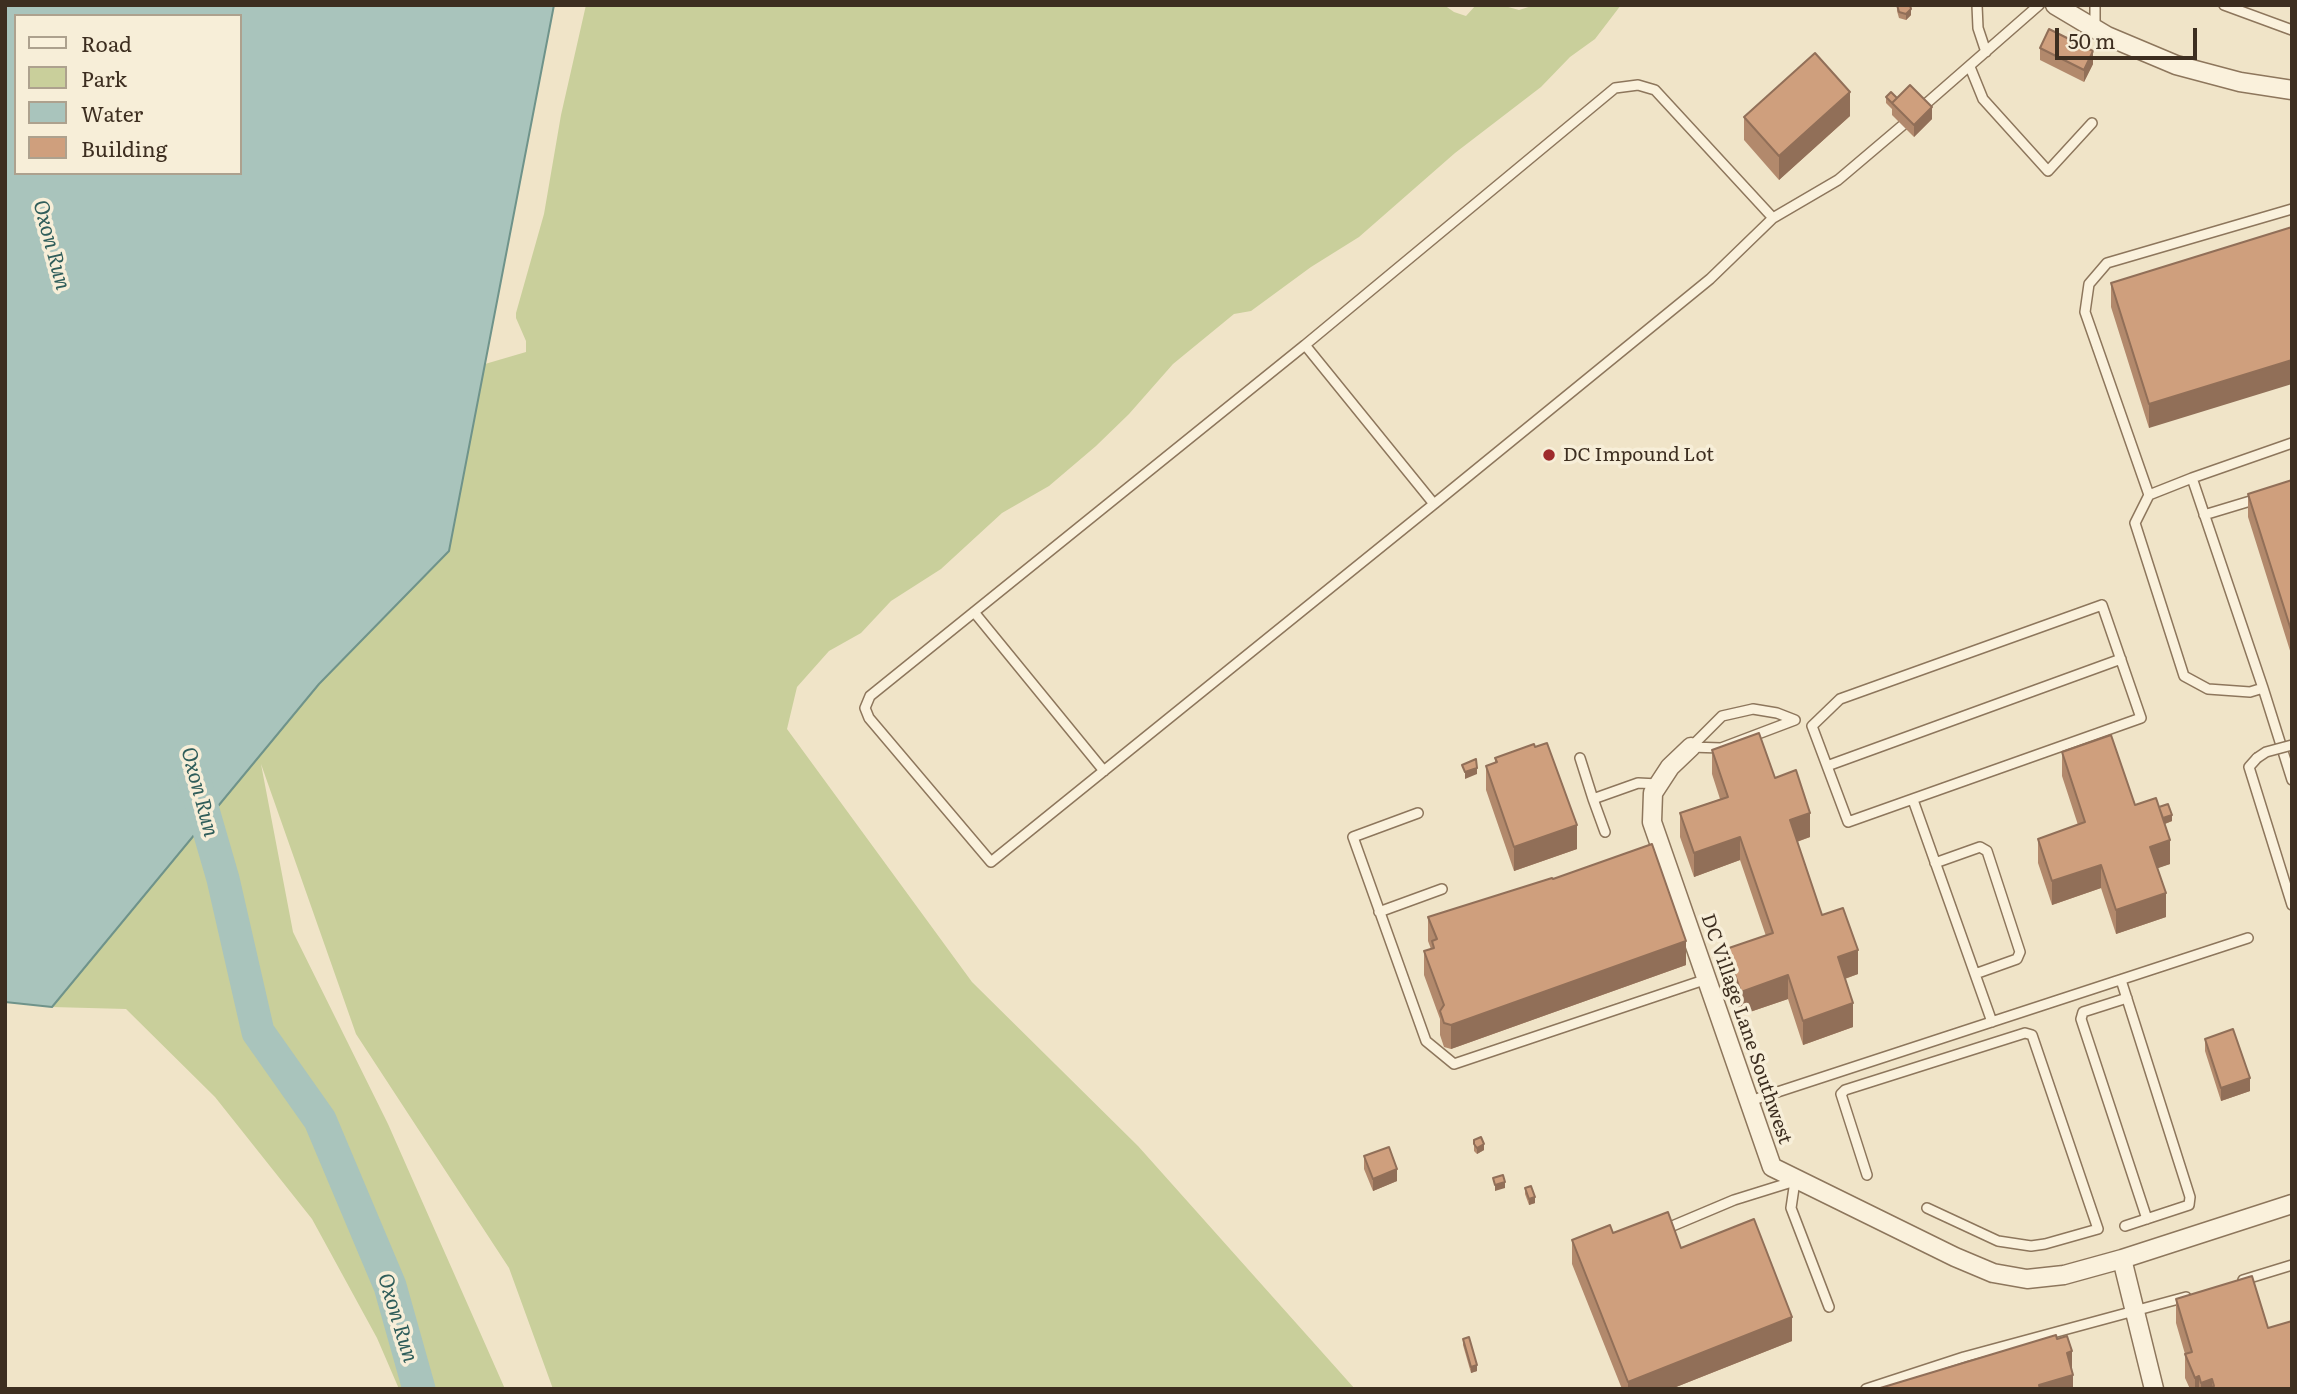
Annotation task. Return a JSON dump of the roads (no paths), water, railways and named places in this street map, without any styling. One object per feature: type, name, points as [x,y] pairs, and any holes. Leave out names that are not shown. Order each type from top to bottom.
[{"type":"street","points":[[2055,5],[2095,30],[2140,51],[2189,69],[2240,82],[2292,90]]},
{"type":"street","name":"DC Village Lane Southwest","points":[[1691,747],[1670,767],[1653,793],[1651,822],[1772,1167],[1795,1181],[1993,1273],[2027,1279],[2064,1275],[2122,1259],[2292,1204]]},
{"type":"street","points":[[2122,1259],[2154,1389]]},
{"type":"lane","points":[[1977,5],[1978,28],[1986,52]]},
{"type":"lane","points":[[1773,218],[1655,90],[1638,85],[1615,88],[1305,345],[870,696],[865,708],[869,718],[991,862],[1710,279],[1773,218],[1838,180],[2039,5]]},
{"type":"lane","points":[[2095,5],[2095,30]]},
{"type":"lane","points":[[2224,5],[2292,30]]},
{"type":"lane","points":[[1970,67],[1983,99],[2009,131],[2048,171],[2092,123]]},
{"type":"lane","points":[[2150,495],[2085,312],[2089,284],[2107,263],[2292,209]]},
{"type":"lane","points":[[1305,345],[1434,505]]},
{"type":"lane","points":[[2263,688],[2250,692],[2207,689],[2184,676],[2135,523],[2150,495],[2292,443]]},
{"type":"lane","points":[[2192,478],[2292,780]]},
{"type":"lane","points":[[2204,515],[2267,496]]},
{"type":"lane","points":[[2102,605],[2141,718],[1848,822],[1812,726],[1840,699],[2102,605]]},
{"type":"lane","points":[[974,612],[1104,771]]},
{"type":"lane","points":[[1827,766],[2121,659]]},
{"type":"lane","points":[[1691,747],[1722,716],[1753,709],[1777,713],[1812,726]]},
{"type":"lane","points":[[1691,747],[1721,748],[1795,720]]},
{"type":"lane","points":[[2292,745],[2266,752],[2249,767],[2292,905]]},
{"type":"lane","points":[[1580,758],[1605,832]]},
{"type":"lane","points":[[1593,799],[1637,783],[1658,784]]},
{"type":"lane","points":[[1913,800],[1992,1022]]},
{"type":"lane","points":[[1418,813],[1353,837],[1426,1041],[1454,1064],[1707,979]]},
{"type":"lane","points":[[1935,863],[1980,847],[1987,851],[2020,952],[2017,959],[1975,974]]},
{"type":"lane","points":[[1379,912],[1442,888]]},
{"type":"lane","points":[[1750,1101],[2248,938]]},
{"type":"lane","points":[[2121,980],[2190,1197],[2189,1205],[2125,1226]]},
{"type":"lane","points":[[2127,998],[2083,1012],[2081,1019],[2147,1219]]},
{"type":"lane","points":[[1976,1027],[1981,1046]]},
{"type":"lane","points":[[1867,1175],[1841,1094],[1875,1079],[1981,1046],[2025,1033],[2032,1035],[2098,1229],[2045,1244],[1998,1241],[1927,1208]]},
{"type":"lane","points":[[1670,1227],[1734,1200],[1795,1181],[1791,1208],[1829,1307]]},
{"type":"lane","points":[[2227,1285],[2292,1265]]},
{"type":"lane","points":[[1866,1389],[1964,1357],[2200,1292]]},
{"type":"water","points":[[5,5],[554,5],[449,551],[319,684],[52,1007],[5,1002]]},
{"type":"waterway","name":"Oxon Run","points":[[194,779],[223,879],[258,1032],[320,1120],[390,1286],[419,1389]]},
{"type":"place","name":"DC Impound Lot","points":[[1549,455]]}]
